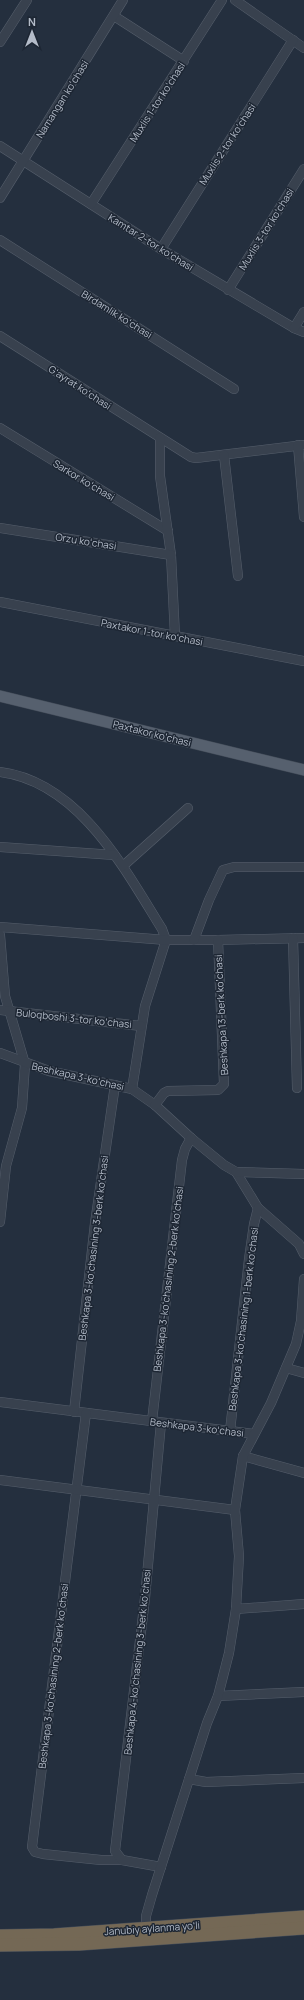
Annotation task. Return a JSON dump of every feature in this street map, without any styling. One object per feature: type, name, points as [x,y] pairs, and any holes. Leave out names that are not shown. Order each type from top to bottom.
[{"type":"highway","name":"Janubiy aylanma yoʻli","points":[[0,1936],[54,1935],[304,1917]]},
{"type":"highway","name":"Janubiy aylanma yoʻli","points":[[0,1945],[79,1944],[304,1928]]},
{"type":"main road","name":"Paxtakor koʻchasi","points":[[0,696],[304,770]]},
{"type":"street","points":[[0,42],[27,0]]},
{"type":"street","name":"Namangan koʻchasi","points":[[0,198],[123,0]]},
{"type":"street","name":"Muxlis 1-tor koʻchasi","points":[[91,204],[222,0]]},
{"type":"street","points":[[235,0],[304,48]]},
{"type":"street","points":[[114,16],[184,60]]},
{"type":"street","name":"Muxlis 2-tor koʻchasi","points":[[160,248],[294,40]]},
{"type":"street","name":"Kamtar 2-tor koʻchasi","points":[[0,146],[23,162],[228,290],[294,328],[304,332]]},
{"type":"street","name":"Muxlis 3-tor koʻchasi","points":[[228,290],[304,169]]},
{"type":"street","name":"Birdamlik koʻchasi","points":[[0,240],[234,389]]},
{"type":"street","points":[[294,328],[304,312]]},
{"type":"street","name":"Gʻayrat koʻchasi","points":[[0,336],[160,438],[196,458],[301,445]]},
{"type":"street","name":"Sarkor koʻchasi","points":[[0,428],[168,531]]},
{"type":"street","points":[[160,438],[160,476],[171,555],[175,636]]},
{"type":"street","points":[[301,445],[304,517]]},
{"type":"street","points":[[224,455],[238,576]]},
{"type":"street","name":"Orzu koʻchasi","points":[[0,528],[171,555]]},
{"type":"street","name":"Paxtakor 1-tor koʻchasi","points":[[0,602],[304,661]]},
{"type":"street","points":[[0,772],[22,777],[45,788],[74,807],[91,824],[123,866],[162,929],[166,940],[145,1006],[132,1088]]},
{"type":"street","points":[[123,866],[188,808]]},
{"type":"street","points":[[0,847],[114,855]]},
{"type":"street","points":[[194,940],[209,900],[223,870],[234,867],[304,867]]},
{"type":"street","name":"Beshkapa 13-berk koʼchasi","points":[[0,927],[166,940],[304,938]]},
{"type":"street","points":[[0,935],[5,996],[4,1011],[25,1064],[22,1108],[6,1166],[0,1222]]},
{"type":"street","points":[[293,938],[297,1088]]},
{"type":"street","name":"Beshkapa 13-berk koʼchasi","points":[[155,1105],[164,1093],[168,1091],[218,1090],[224,1084],[218,940]]},
{"type":"street","name":"Buloqboshi 3-tor koʻchasi","points":[[4,1011],[141,1026]]},
{"type":"street","name":"Beshkapa 3-koʻchasi","points":[[0,1053],[25,1064],[49,1072],[132,1088],[155,1105],[191,1138],[224,1165],[236,1172],[258,1208],[298,1244],[304,1254]]},
{"type":"street","name":"Beshkapa 3-koʻchasining 3-berk koʻchasi","points":[[74,1412],[95,1223],[115,1085]]},
{"type":"street","name":"Beshkapa 3-koʻchasining 2-berk koʻchasi","points":[[157,1422],[182,1160],[185,1149],[191,1138]]},
{"type":"street","points":[[236,1172],[304,1174]]},
{"type":"street","name":"Beshkapa 3-koʻchasining 1-berk koʻchasi","points":[[230,1431],[249,1259],[258,1208]]},
{"type":"street","name":"Beshkapa 3-koʻchasi","points":[[0,1402],[254,1434],[270,1403],[296,1344],[301,1321],[304,1279]]},
{"type":"street","points":[[286,1368],[304,1373]]},
{"type":"street","name":"Beshkapa 3-koʻchasining 2-berk koʻchasi","points":[[86,1413],[44,1740],[32,1847],[35,1852],[43,1854],[102,1860],[122,1860]]},
{"type":"street","name":"Beshkapa 4-koʻchasining 3-berk koʻchasi","points":[[122,1860],[115,1851],[115,1840],[131,1725],[145,1598],[153,1500],[157,1422]]},
{"type":"street","points":[[146,1929],[146,1916],[207,1723],[218,1696],[229,1653],[236,1609],[239,1556],[235,1510],[243,1456],[254,1434]]},
{"type":"street","points":[[243,1456],[304,1473]]},
{"type":"street","points":[[0,1480],[235,1510]]},
{"type":"street","points":[[236,1609],[304,1604]]},
{"type":"street","points":[[218,1696],[304,1693]]},
{"type":"street","points":[[189,1779],[214,1782],[304,1778]]},
{"type":"street","points":[[122,1860],[161,1867]]}]
